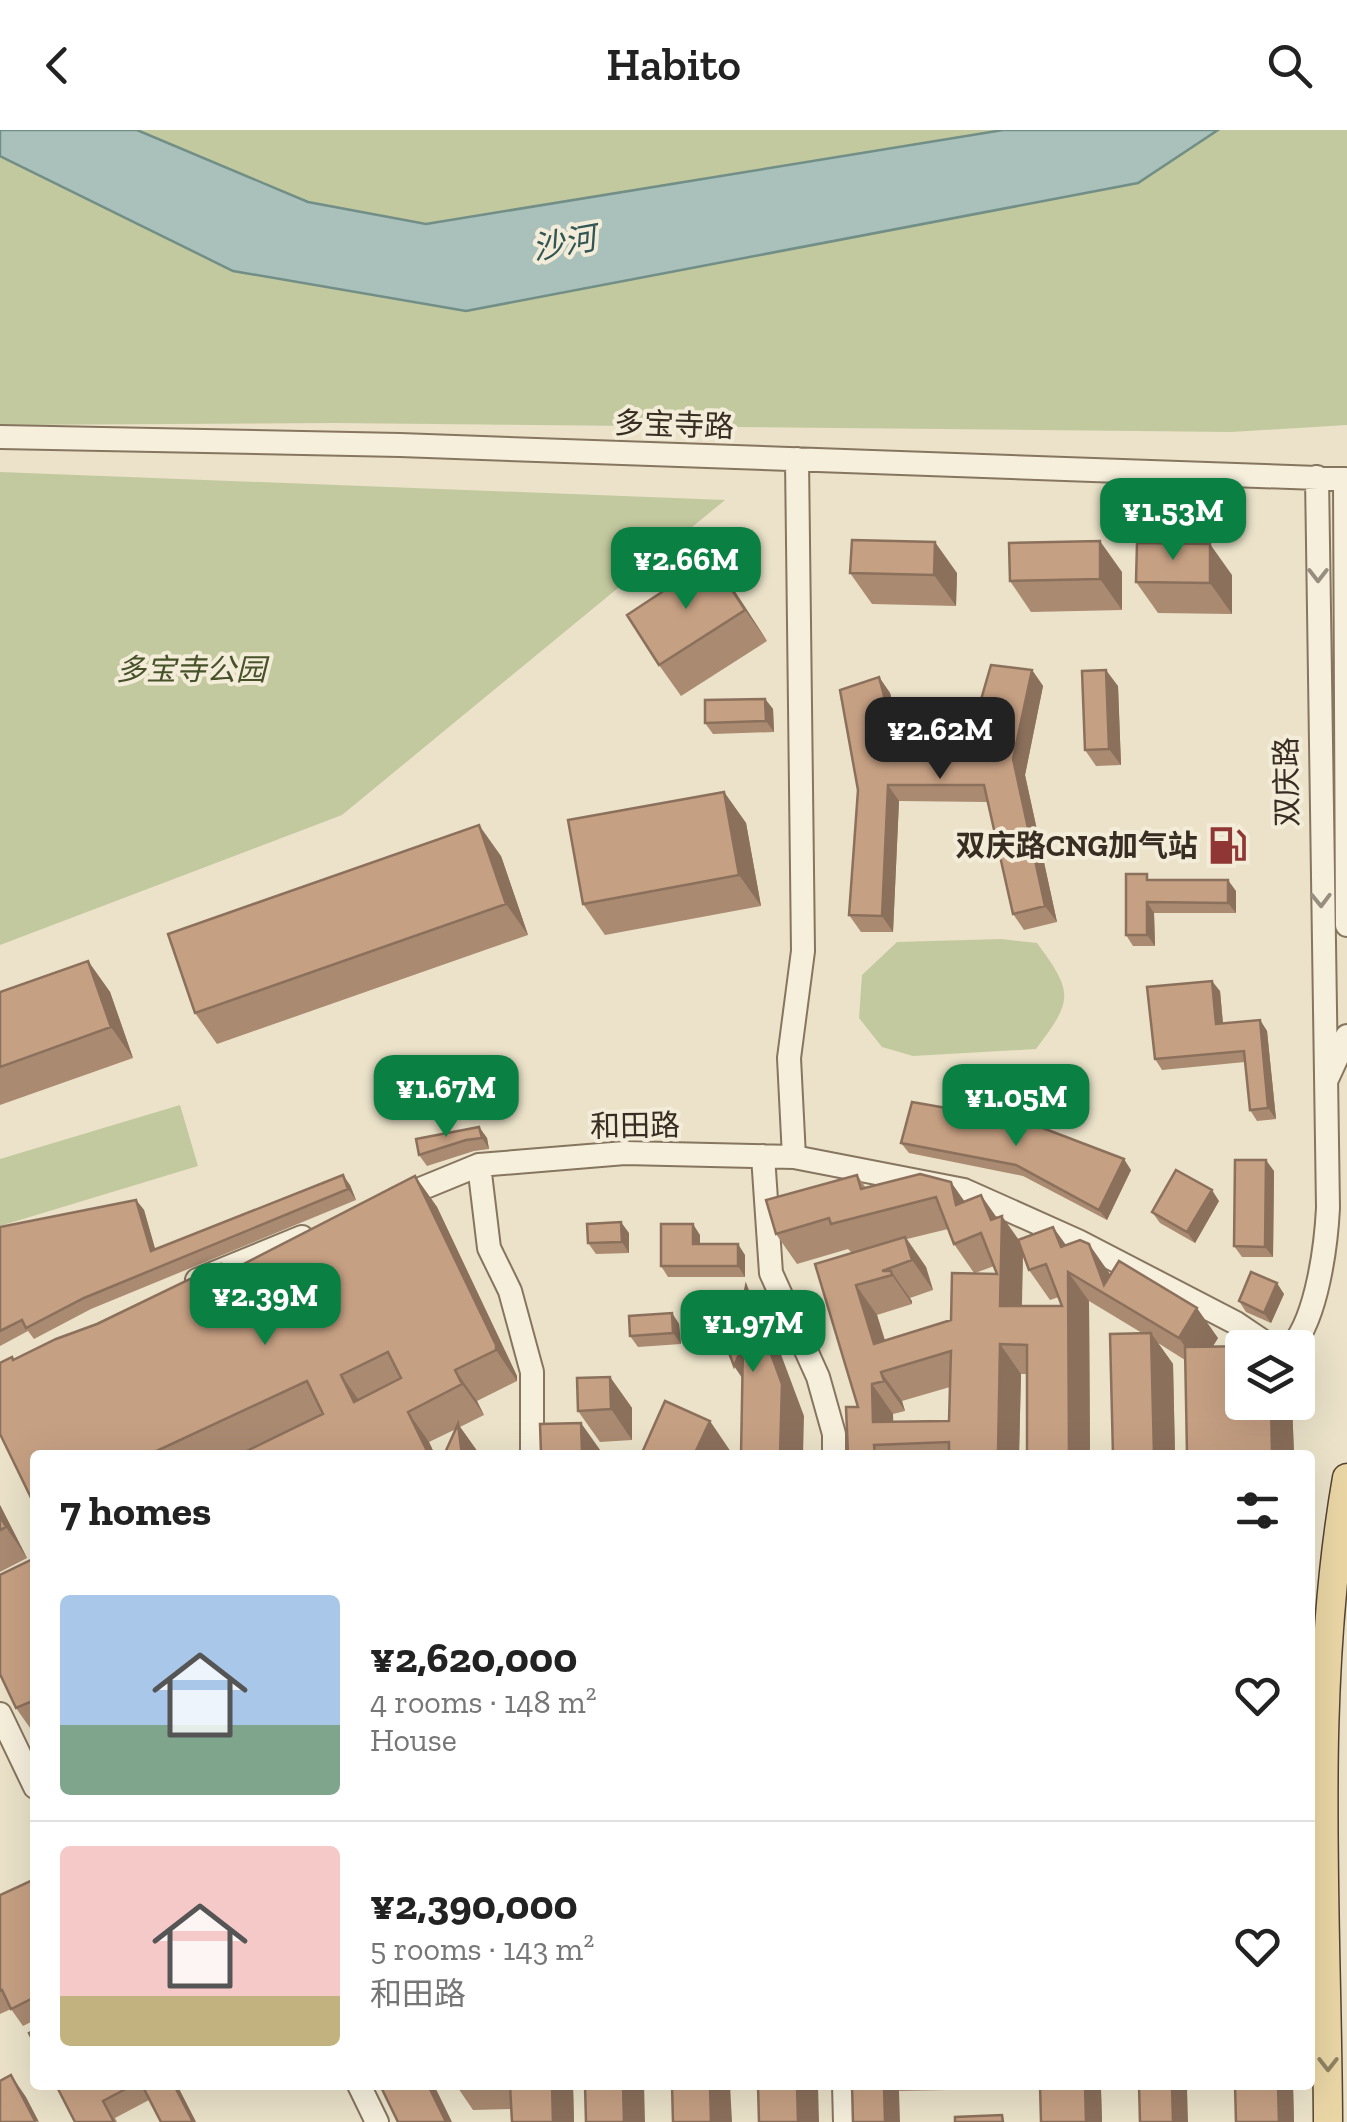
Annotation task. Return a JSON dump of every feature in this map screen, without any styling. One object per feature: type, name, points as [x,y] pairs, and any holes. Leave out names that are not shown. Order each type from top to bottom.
[{"type":"main road","points":[[1328,2122],[1319,2024],[1324,1727],[1328,1631],[1347,1478]]},
{"type":"street","name":"多宝寺路","points":[[0,437],[400,445],[1345,479]]},
{"type":"street","points":[[794,1157],[788,1058],[803,952],[797,459]]},
{"type":"street","name":"双庆路","points":[[1317,478],[1324,1086],[1337,1237]]},
{"type":"street","name":"双庆路","points":[[1345,479],[1347,925]]},
{"type":"street","name":"双庆路","points":[[1324,1086],[1347,1036]]},
{"type":"street","name":"和田路","points":[[370,1209],[479,1165],[625,1153],[794,1157],[964,1190],[1078,1241],[1246,1330]]},
{"type":"street","points":[[763,1156],[771,1273],[818,1377],[834,1434],[834,1450]]},
{"type":"street","points":[[479,1165],[488,1248],[510,1291],[532,1372],[532,1450]]},
{"type":"street","points":[[171,1292],[316,1231]]},
{"type":"street","name":"和田路","points":[[1304,1330],[1337,1237]]},
{"type":"street","points":[[0,1714],[30,1777]]},
{"type":"street","points":[[362,2090],[376,2122]]},
{"type":"street","points":[[844,2090],[845,2122]]},
{"type":"green space","points":[[137,130],[1003,130],[426,224],[308,202]]},
{"type":"green space","points":[[1218,130],[1347,130],[1347,425],[1231,432],[333,423],[0,425],[0,156],[466,311],[1138,183]]},
{"type":"green space","name":"多宝寺公园","points":[[0,472],[725,500],[342,815],[0,945]]},
{"type":"green space","points":[[1001,939],[1037,943],[1063,986],[1057,1019],[1036,1049],[913,1056],[882,1047],[859,1018],[862,975],[897,942]]},
{"type":"green space","points":[[180,1105],[198,1166],[0,1226],[0,1159]]},
{"type":"water","name":"沙河","points":[[0,130],[137,130],[308,202],[426,224],[1003,130],[1218,130],[1138,183],[466,311],[233,271],[0,156]]},
{"type":"building","points":[[852,540],[935,542],[934,575],[850,573]]},
{"type":"building","points":[[1100,541],[1100,579],[1010,581],[1009,543]]},
{"type":"building","points":[[1137,543],[1210,544],[1210,583],[1136,582]]},
{"type":"building","points":[[712,559],[745,610],[659,665],[627,615]]},
{"type":"building","points":[[991,665],[1032,670],[1013,759],[1045,906],[1013,914],[984,785],[888,785],[882,916],[849,915],[858,790],[840,690],[879,677],[897,745],[967,748]]},
{"type":"building","points":[[1106,670],[1109,749],[1085,750],[1082,671]]},
{"type":"building","points":[[765,699],[766,721],[705,723],[705,700]]},
{"type":"building","points":[[724,792],[739,875],[583,904],[568,820]]},
{"type":"building","points":[[479,825],[506,904],[195,1013],[168,934]]},
{"type":"building","points":[[1126,874],[1147,874],[1147,880],[1228,880],[1228,903],[1147,902],[1147,935],[1126,935]]},
{"type":"building","points":[[88,961],[111,1027],[0,1067],[0,992]]},
{"type":"building","points":[[1212,981],[1216,1024],[1260,1020],[1268,1108],[1250,1110],[1244,1051],[1155,1059],[1147,987]]},
{"type":"building","points":[[912,1102],[1027,1122],[1124,1159],[1099,1210],[1016,1165],[901,1143]]},
{"type":"building","points":[[479,1127],[482,1138],[419,1155],[416,1139]]},
{"type":"building","points":[[1235,1160],[1266,1160],[1265,1247],[1234,1246]]},
{"type":"building","points":[[1176,1170],[1212,1190],[1187,1232],[1152,1212]]},
{"type":"building","points":[[920,1174],[951,1182],[956,1205],[981,1195],[991,1220],[1002,1216],[1000,1306],[1062,1306],[1046,1264],[1029,1270],[1018,1240],[1053,1227],[1061,1247],[1080,1240],[1089,1244],[1104,1285],[1119,1261],[1197,1308],[1179,1338],[1068,1272],[1069,1450],[1027,1450],[1027,1345],[1000,1344],[998,1450],[949,1450],[949,1442],[848,1450],[846,1407],[858,1407],[815,1264],[905,1237],[912,1260],[882,1271],[891,1271],[892,1275],[856,1285],[874,1344],[951,1320],[952,1273],[997,1274],[981,1233],[954,1244],[936,1197],[831,1224],[829,1218],[776,1234],[766,1200],[857,1175],[861,1189]],"holes":[[[951,1351],[949,1421],[873,1422],[872,1384],[884,1381],[881,1372]]]},
{"type":"building","points":[[343,1175],[348,1189],[84,1298],[26,1328],[22,1320],[0,1331],[0,1227],[136,1200],[151,1251]]},
{"type":"building","points":[[415,1176],[496,1350],[455,1370],[462,1384],[408,1412],[427,1450],[248,1450],[323,1414],[307,1381],[159,1450],[30,1450],[30,1496],[0,1434],[0,1363],[97,1324],[221,1264],[226,1273]],"holes":[[[388,1352],[401,1378],[354,1402],[341,1375]]]},
{"type":"building","points":[[621,1222],[622,1242],[588,1243],[587,1224]]},
{"type":"building","points":[[661,1224],[693,1224],[693,1244],[738,1244],[738,1266],[661,1266]]},
{"type":"building","points":[[1251,1272],[1277,1283],[1264,1313],[1239,1301]]},
{"type":"building","points":[[746,1286],[782,1384],[780,1450],[741,1450],[743,1345],[734,1366],[710,1303],[745,1291]]},
{"type":"building","points":[[672,1313],[673,1333],[630,1336],[629,1316]]},
{"type":"building","points":[[1151,1333],[1154,1450],[1113,1450],[1110,1334]]},
{"type":"building","points":[[1225,1346],[1225,1420],[1271,1420],[1272,1450],[1187,1450],[1185,1347]]},
{"type":"building","points":[[610,1377],[611,1409],[578,1411],[577,1378]]},
{"type":"building","points":[[665,1401],[710,1421],[696,1450],[643,1450]]},
{"type":"building","points":[[581,1423],[582,1450],[541,1450],[540,1424]]},
{"type":"building","points":[[458,1424],[461,1450],[446,1450]]},
{"type":"building","points":[[30,1560],[30,1702],[16,1708],[0,1674],[0,1575]]},
{"type":"building","points":[[30,1881],[30,2000],[11,2009],[0,1991],[0,1895]]},
{"type":"building","points":[[11,2075],[33,2122],[0,2122],[0,2081]]},
{"type":"building","points":[[59,2090],[124,2090],[103,2101],[114,2122],[75,2122]]},
{"type":"building","points":[[145,2090],[177,2090],[193,2122],[161,2122]]},
{"type":"building","points":[[382,2090],[430,2090],[446,2122],[398,2122]]},
{"type":"building","points":[[510,2090],[552,2090],[553,2122],[512,2122]]},
{"type":"building","points":[[585,2090],[623,2090],[624,2122],[586,2122]]},
{"type":"building","points":[[672,2090],[710,2090],[711,2122],[673,2122]]},
{"type":"building","points":[[758,2090],[797,2090],[798,2122],[759,2122]]},
{"type":"building","points":[[852,2090],[884,2090],[885,2122],[853,2122]]},
{"type":"building","points":[[1040,2090],[1085,2090],[1086,2122],[1041,2122]]},
{"type":"building","points":[[1139,2090],[1172,2090],[1173,2122],[1140,2122]]},
{"type":"building","points":[[1235,2090],[1278,2090],[1279,2122],[1236,2122]]},
{"type":"building","points":[[1002,2115],[1003,2122],[955,2122],[955,2117]]},
{"type":"place","name":"双庆路CNG加气站","points":[[1228,846]]}]
